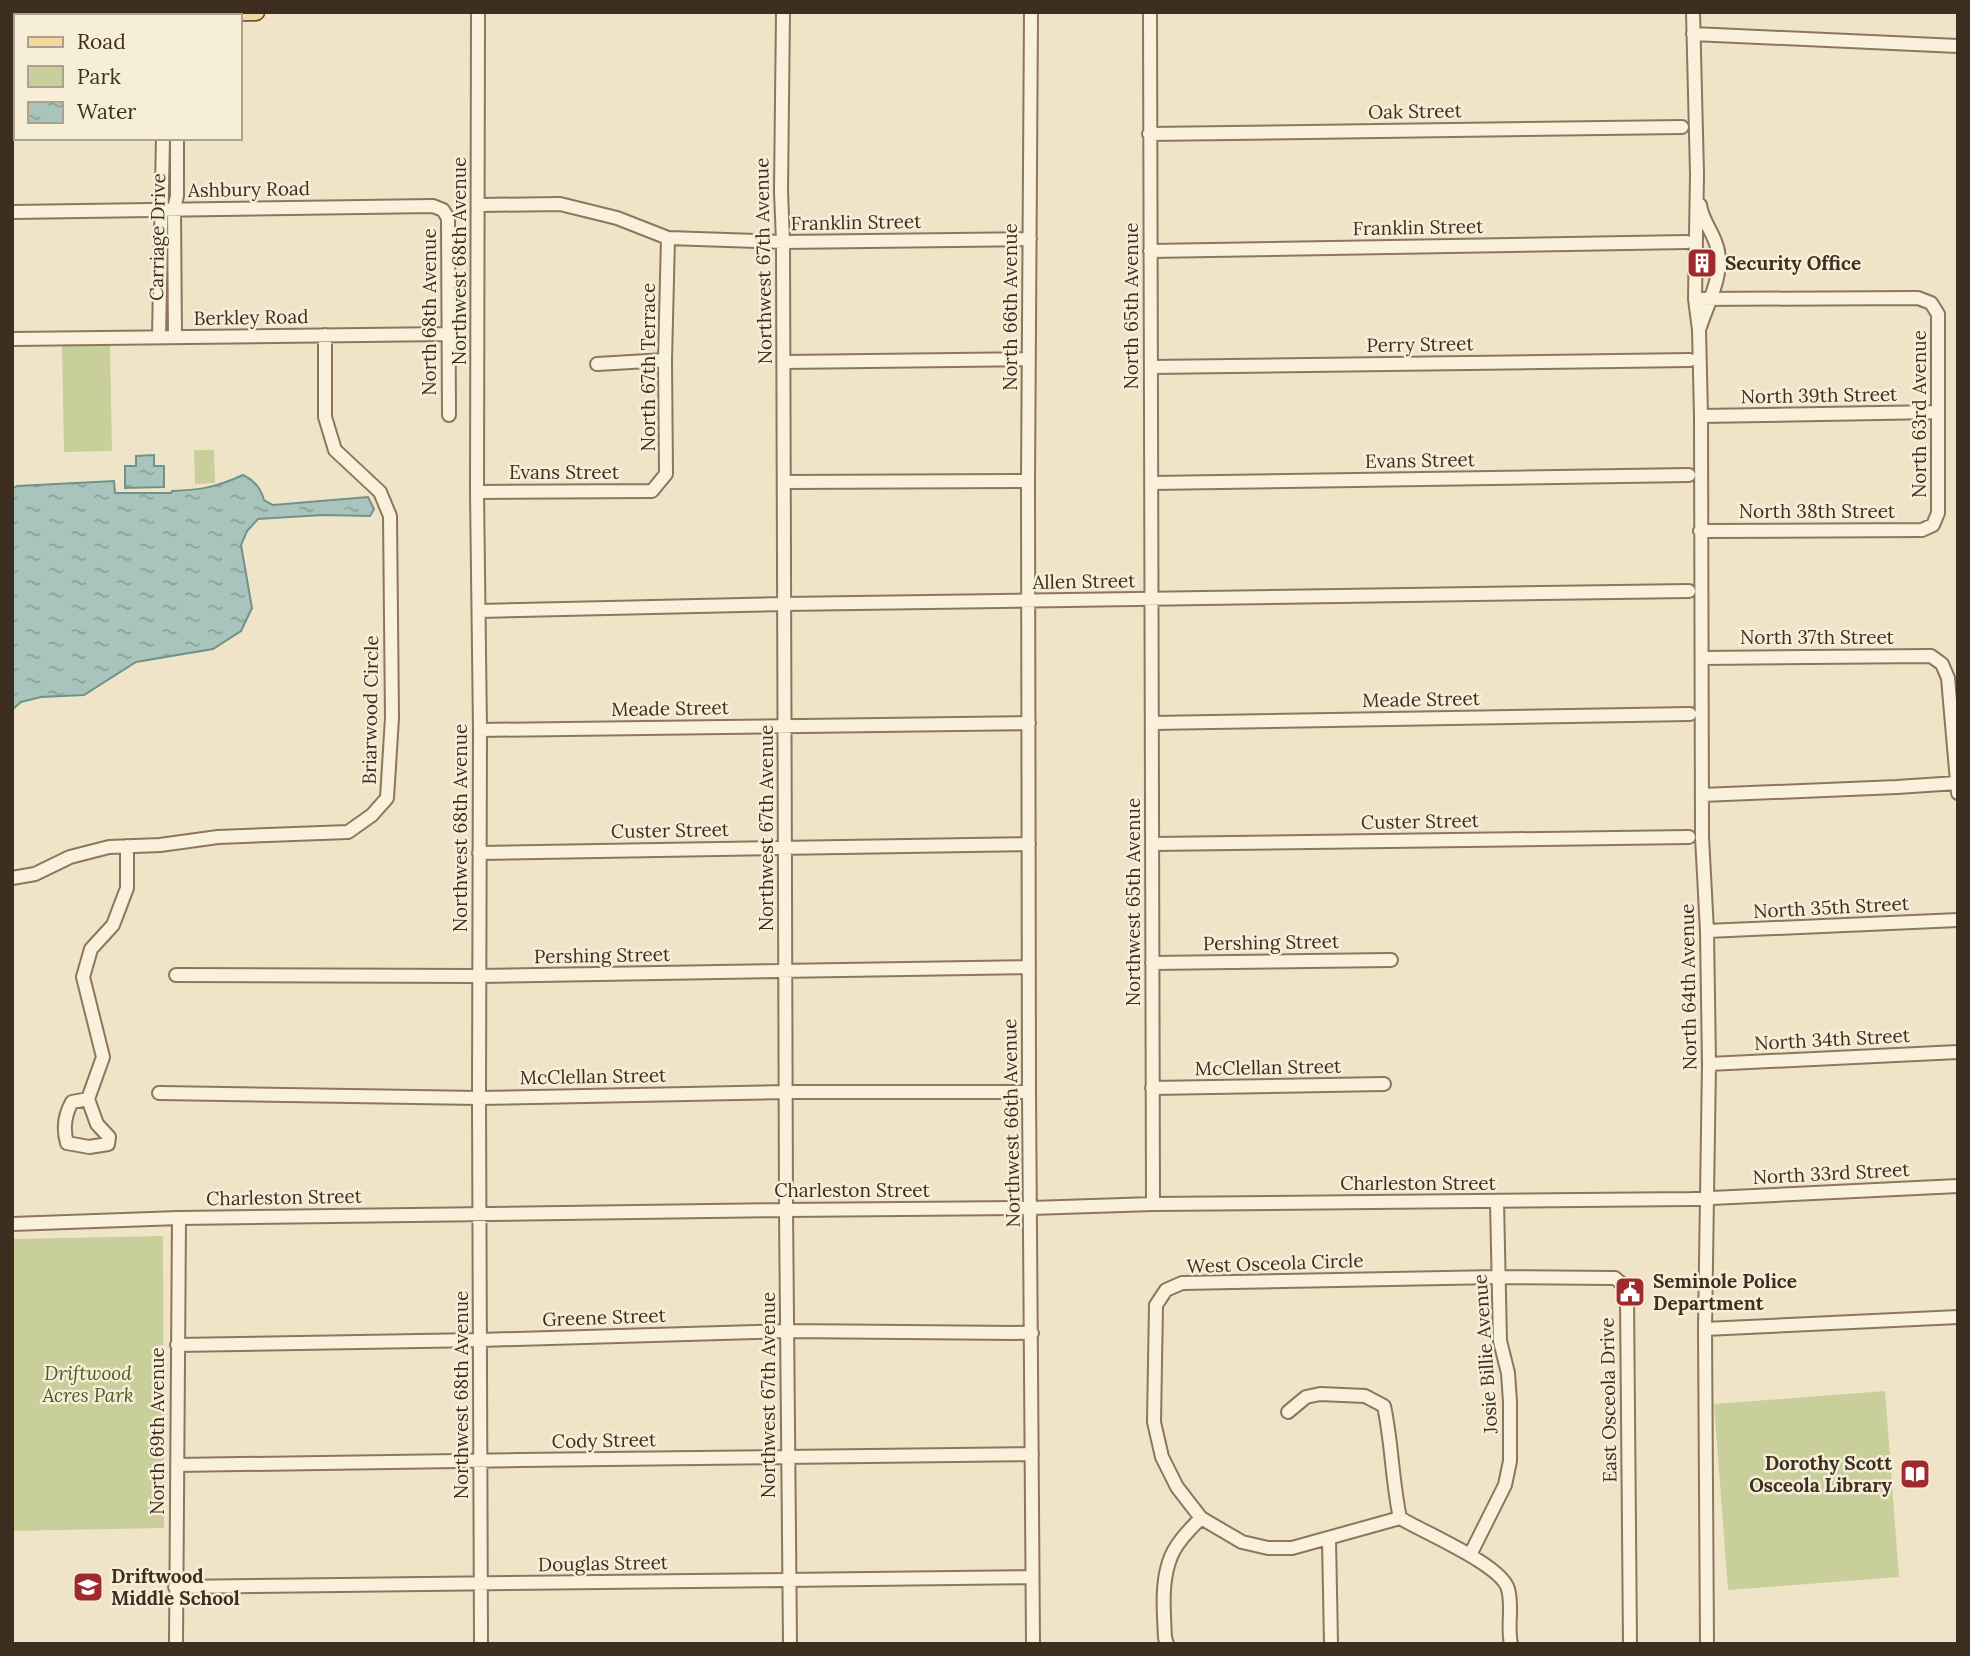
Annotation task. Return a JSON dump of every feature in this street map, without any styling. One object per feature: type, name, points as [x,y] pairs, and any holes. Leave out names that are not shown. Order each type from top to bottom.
[{"type":"main road","points":[[171,14],[256,12]]},
{"type":"street","name":"Northwest 68th Avenue","points":[[478,12],[481,1644]]},
{"type":"street","name":"Northwest 67th Avenue","points":[[783,12],[781,191],[790,1644]]},
{"type":"street","name":"North 66th Avenue","points":[[1029,601],[1031,12]]},
{"type":"street","name":"North 65th Avenue","points":[[1150,12],[1151,599]]},
{"type":"street","name":"North 64th Avenue","points":[[1693,12],[1695,299],[1699,330],[1701,416],[1702,837],[1709,1064],[1705,1329],[1707,1644]]},
{"type":"street","points":[[1693,34],[1958,46]]},
{"type":"street","name":"Oak Street","points":[[1149,134],[1682,127]]},
{"type":"street","name":"Carriage Drive","points":[[159,337],[163,140]]},
{"type":"street","name":"Carriage Drive","points":[[175,337],[174,209],[177,196],[177,140]]},
{"type":"street","name":"North 64th Avenue","points":[[1696,184],[1702,217],[1716,242],[1719,258],[1716,286],[1699,330]]},
{"type":"street","name":"Franklin Street","points":[[479,205],[560,204],[617,218],[668,238],[783,242],[1030,239]]},
{"type":"street","name":"Ashbury Road","points":[[12,212],[433,206],[443,210]]},
{"type":"street","name":"North 68th Avenue","points":[[443,210],[448,218],[449,415]]},
{"type":"street","name":"North 67th Terrace","points":[[652,491],[667,474],[665,360],[668,238]]},
{"type":"street","name":"Franklin Street","points":[[1150,251],[1687,242]]},
{"type":"street","name":"North 63rd Avenue","points":[[1710,299],[1918,298],[1931,303],[1938,314],[1938,513],[1933,525]]},
{"type":"street","points":[[1695,299],[1710,299]]},
{"type":"street","name":"Berkley Road","points":[[12,340],[448,334]]},
{"type":"street","name":"Briarwood Circle","points":[[12,878],[35,874],[70,857],[108,847],[160,845],[218,837],[348,832],[372,815],[387,797],[392,718],[390,516],[380,492],[335,450],[325,417],[325,335]]},
{"type":"street","points":[[784,362],[1029,359]]},
{"type":"street","name":"Perry Street","points":[[1151,367],[1690,359]]},
{"type":"street","points":[[597,364],[665,360]]},
{"type":"street","name":"North 39th Street","points":[[1701,416],[1937,412]]},
{"type":"street","name":"Evans Street","points":[[1151,483],[1689,475]]},
{"type":"street","points":[[784,482],[1028,481]]},
{"type":"street","name":"Evans Street","points":[[477,492],[652,491]]},
{"type":"street","name":"North 38th Street","points":[[1700,531],[1922,530],[1933,525]]},
{"type":"street","name":"Allen Street","points":[[479,611],[1689,591]]},
{"type":"street","name":"Northwest 65th Avenue","points":[[1151,599],[1153,1204]]},
{"type":"street","name":"Northwest 66th Avenue","points":[[1029,601],[1033,1644]]},
{"type":"street","name":"North 37th Street","points":[[1702,658],[1931,656],[1942,664],[1948,678],[1957,788]]},
{"type":"street","name":"Meade Street","points":[[1152,723],[1690,714]]},
{"type":"street","name":"Meade Street","points":[[480,730],[1029,723]]},
{"type":"street","points":[[1702,794],[1897,787],[1957,788]]},
{"type":"street","name":"Custer Street","points":[[1152,844],[1689,837]]},
{"type":"street","name":"Custer Street","points":[[479,853],[1029,844]]},
{"type":"street","points":[[88,1100],[103,1057],[83,977],[91,949],[113,925],[127,888],[127,846]]},
{"type":"street","name":"North 35th Street","points":[[1707,932],[1958,920]]},
{"type":"street","name":"Pershing Street","points":[[1152,963],[1391,960]]},
{"type":"street","name":"Pershing Street","points":[[176,975],[479,976],[1029,967]]},
{"type":"street","name":"North 34th Street","points":[[1709,1064],[1958,1052]]},
{"type":"street","name":"McClellan Street","points":[[1152,1088],[1384,1084]]},
{"type":"street","name":"McClellan Street","points":[[159,1093],[479,1098],[786,1092],[1029,1092]]},
{"type":"street","name":"North 33rd Street","points":[[1691,1199],[1958,1186]]},
{"type":"street","name":"Charleston Street","points":[[12,1224],[179,1218],[1691,1199]]},
{"type":"street","name":"Josie Billie Avenue","points":[[1469,1555],[1505,1485],[1510,1461],[1508,1373],[1500,1341],[1497,1202]]},
{"type":"street","name":"North 69th Avenue","points":[[176,1644],[179,1218]]},
{"type":"street","name":"West Osceola Circle","points":[[1400,1518],[1293,1548],[1268,1548],[1242,1542],[1201,1518],[1177,1487],[1162,1457],[1154,1422],[1156,1305],[1166,1290],[1182,1283],[1498,1277]]},
{"type":"street","name":"East Osceola Drive","points":[[1498,1277],[1603,1277],[1615,1278],[1622,1284],[1626,1297],[1630,1644]]},
{"type":"street","points":[[1705,1329],[1958,1317]]},
{"type":"street","name":"Greene Street","points":[[177,1345],[787,1331],[1032,1333]]},
{"type":"street","points":[[1288,1412],[1306,1396],[1320,1394],[1365,1396],[1384,1406],[1400,1518],[1499,1574],[1508,1587],[1511,1644]]},
{"type":"street","name":"Cody Street","points":[[177,1465],[788,1455],[1032,1454]]},
{"type":"street","points":[[1167,1644],[1164,1591],[1169,1560],[1185,1535],[1201,1518]]},
{"type":"street","points":[[1329,1539],[1331,1644]]},
{"type":"street","name":"Douglas Street","points":[[175,1587],[1032,1577]]},
{"type":"green space","points":[[110,345],[112,451],[64,452],[62,346]]},
{"type":"green space","points":[[194,450],[214,450],[215,483],[195,484]]},
{"type":"green space","name":"Driftwood Acres Park","points":[[163,1236],[164,1528],[12,1531],[12,1239]]},
{"type":"green space","points":[[1885,1391],[1899,1577],[1728,1590],[1714,1404]]},
{"type":"water","points":[[154,455],[154,466],[164,466],[164,487],[125,488],[125,466],[136,466],[136,456]]},
{"type":"water","points":[[243,475],[256,485],[264,500],[273,505],[368,497],[374,509],[370,516],[323,515],[258,519],[247,531],[241,545],[252,608],[241,631],[213,649],[136,662],[84,695],[41,697],[21,702],[12,710],[12,489],[17,486],[114,481],[115,493],[171,493],[209,487]]},
{"type":"place","name":"Security Office","points":[[1702,263]]},
{"type":"place","name":"Seminole Police Department","points":[[1630,1292]]},
{"type":"place","name":"Dorothy Scott Osceola Library","points":[[1915,1474]]},
{"type":"place","name":"Driftwood Middle School","points":[[88,1587]]}]
